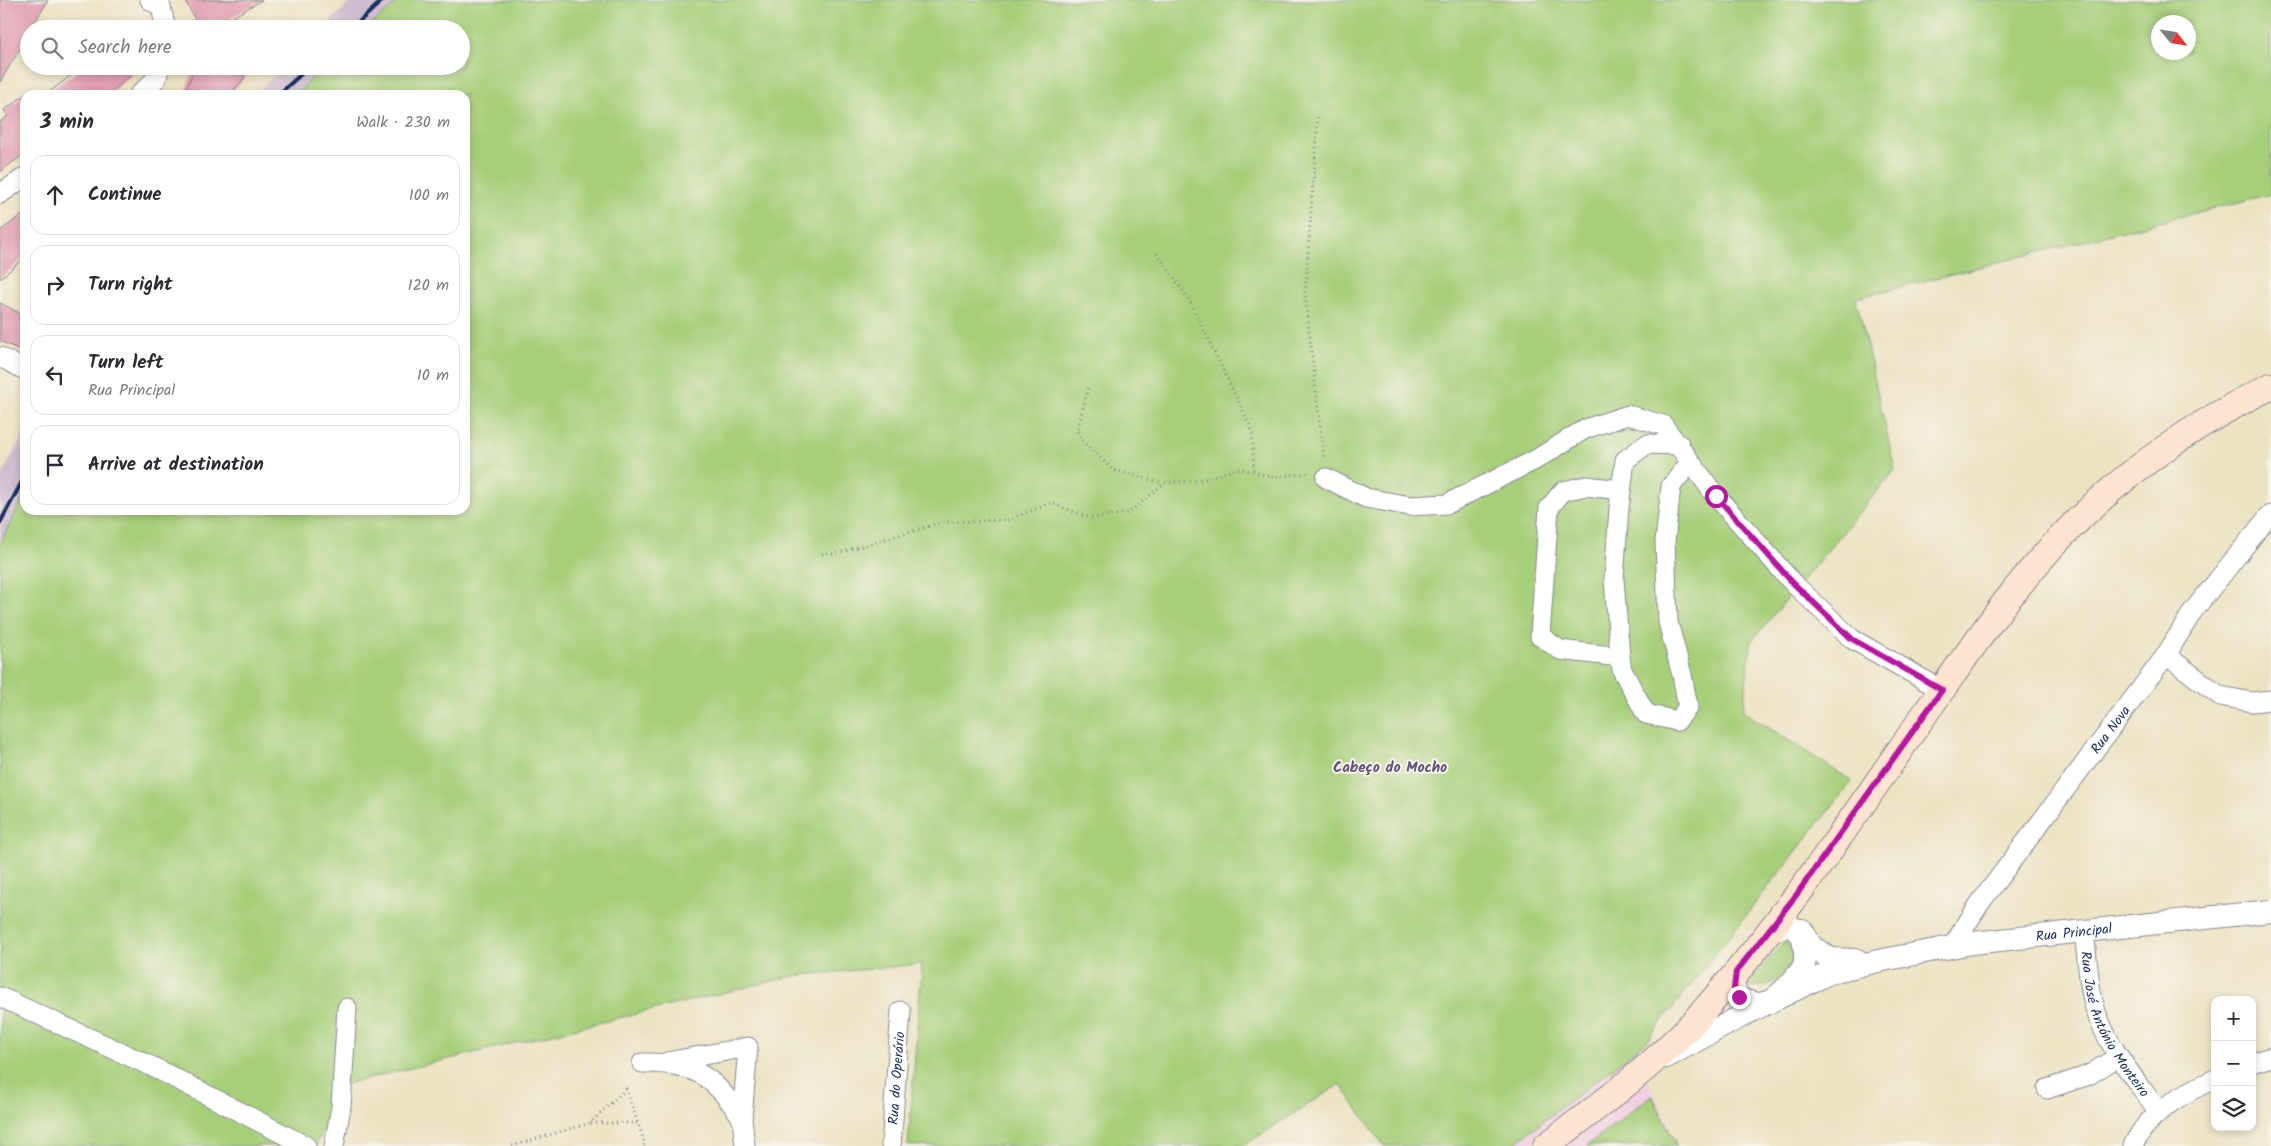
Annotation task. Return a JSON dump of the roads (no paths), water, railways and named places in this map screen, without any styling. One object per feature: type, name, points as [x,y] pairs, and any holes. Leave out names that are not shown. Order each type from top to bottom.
[{"type":"main road","points":[[1546,1146],[1643,1069],[1699,1016],[1736,972],[1807,880],[2019,585],[2063,534],[2114,486],[2173,442],[2234,404],[2271,386]]},
{"type":"street","points":[[159,2],[164,20]]},
{"type":"street","points":[[144,90],[158,75]]},
{"type":"street","points":[[0,194],[20,180]]},
{"type":"street","points":[[0,357],[20,367]]},
{"type":"street","points":[[1326,478],[1366,498],[1410,506],[1447,504],[1535,460],[1584,429],[1628,415],[1664,425],[1716,496],[1792,582],[1852,639],[1942,690]]},
{"type":"street","points":[[1680,445],[1647,444],[1625,460],[1614,579],[1622,670],[1646,714],[1677,721],[1688,707],[1668,622],[1665,542],[1671,486],[1690,463]]},
{"type":"street","points":[[1620,657],[1560,650],[1540,636],[1549,508],[1563,491],[1586,486],[1621,490]]},
{"type":"street","name":"Rua Nova","points":[[1952,947],[1980,903],[2166,655],[2193,611],[2271,515]]},
{"type":"street","points":[[2166,655],[2220,696],[2252,702],[2271,700]]},
{"type":"street","name":"Rua Principal","points":[[1736,972],[1734,988],[1739,997],[1752,1003],[1770,1001],[1794,979],[1804,965],[1805,951],[1798,916],[1807,880]]},
{"type":"street","name":"Rua Principal","points":[[1643,1069],[1770,1001],[1831,972],[1952,947],[2271,911]]},
{"type":"street","name":"Rua Principal","points":[[1763,937],[1778,927],[1789,925],[1802,934],[1812,947],[1831,959],[1878,961]]},
{"type":"street","name":"Rua José António Monteiro","points":[[2084,932],[2093,1002],[2103,1030],[2158,1111]]},
{"type":"street","points":[[0,997],[155,1068],[306,1146]]},
{"type":"street","points":[[334,1146],[341,1107],[347,1008]]},
{"type":"street","name":"Rua do Operário","points":[[891,1146],[901,1011]]},
{"type":"street","points":[[642,1062],[667,1062],[748,1047],[742,1118],[745,1146]]},
{"type":"street","points":[[2047,1089],[2088,1075],[2119,1056]]},
{"type":"street","points":[[2256,1062],[2271,1057]]},
{"type":"street","points":[[667,1062],[697,1070],[724,1092],[742,1118]]},
{"type":"street","points":[[2133,1146],[2136,1139],[2158,1111],[2211,1080]]},
{"type":"railway","points":[[361,20],[383,0]]},
{"type":"railway","points":[[284,90],[300,75]]},
{"type":"railway","points":[[0,523],[20,485]]},
{"type":"district","name":"Cabeço do Mocho","points":[[1390,767]]}]
